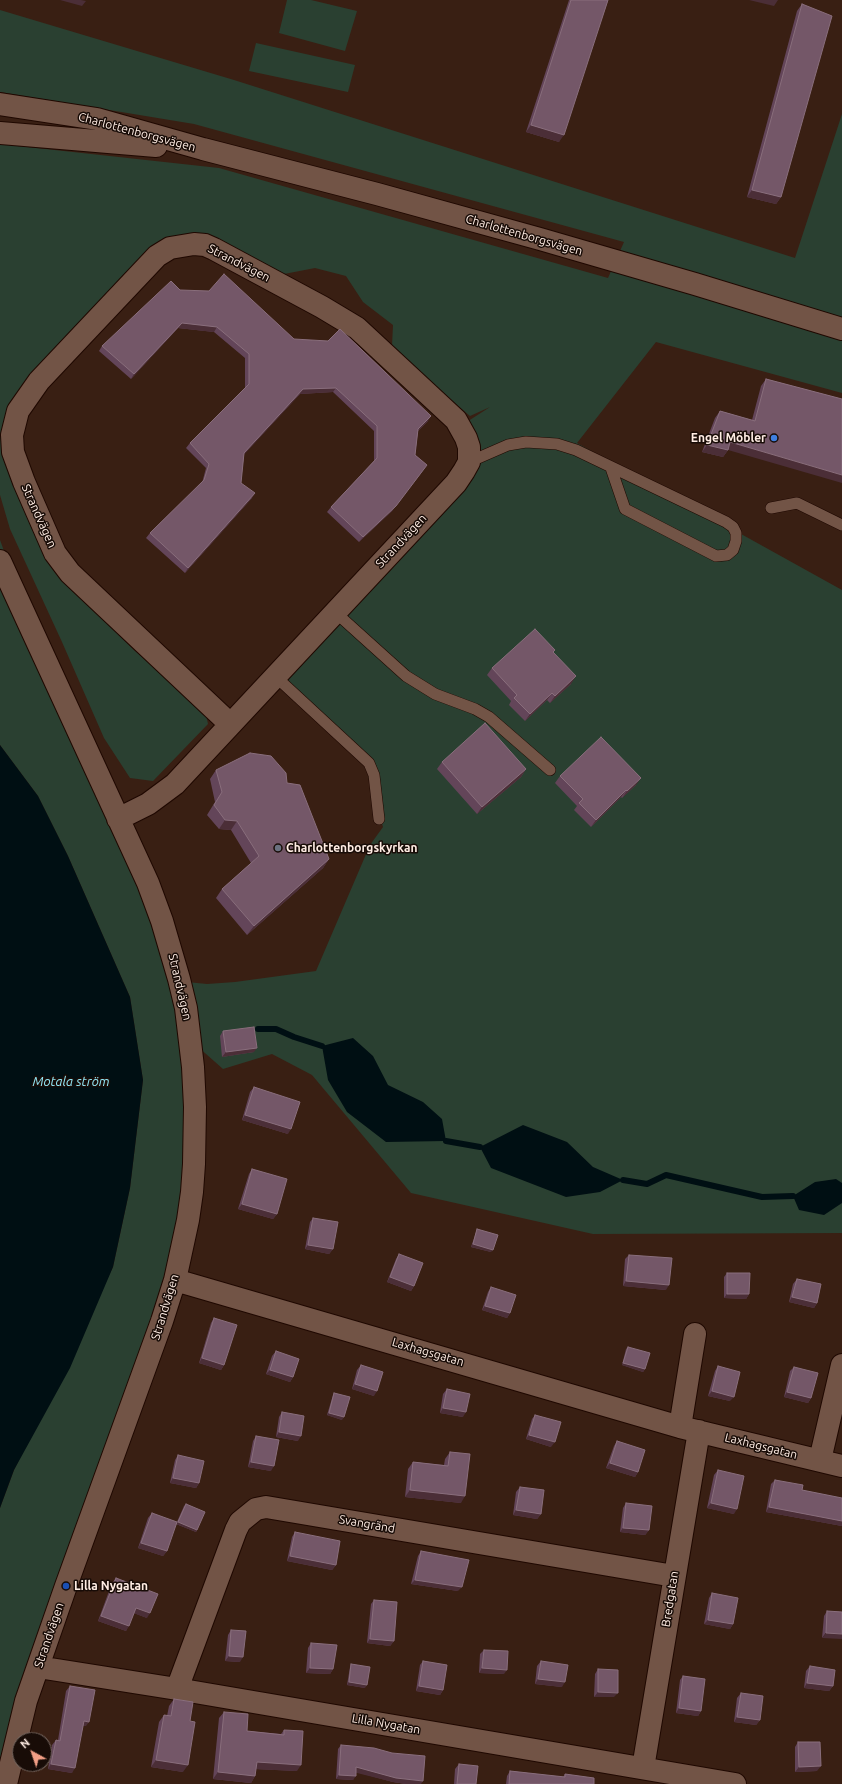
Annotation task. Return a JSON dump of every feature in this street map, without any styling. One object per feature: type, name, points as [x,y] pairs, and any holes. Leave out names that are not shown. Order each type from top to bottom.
[{"type":"street","name":"Charlottenborgsvägen","points":[[0,104],[97,119],[203,149],[377,194],[540,239],[842,329]]},
{"type":"street","name":"Charlottenborgsvägen","points":[[0,133],[203,149]]},
{"type":"street","name":"Strandvägen","points":[[118,820],[148,804],[175,784],[456,482],[469,462],[469,447],[466,438],[456,420],[357,328],[322,307],[205,245],[194,244],[170,248],[157,256],[39,381],[18,411],[12,435],[13,452],[24,482],[55,553],[70,573],[230,724]]},
{"type":"street","name":"Strandvägen","points":[[0,561],[148,883],[162,920],[179,979],[190,1036],[196,1107],[194,1164],[188,1220],[175,1280],[162,1321],[38,1667],[17,1736],[6,1784]]},
{"type":"street","name":"Laxhagsgatan","points":[[175,1280],[689,1429],[842,1466]]},
{"type":"street","points":[[689,1429],[695,1334]]},
{"type":"street","points":[[820,1460],[842,1365]]},
{"type":"street","name":"Bredgatan","points":[[643,1768],[674,1576],[689,1429]]},
{"type":"street","name":"Svangränd","points":[[176,1689],[236,1530],[240,1522],[256,1509],[266,1507],[674,1576]]},
{"type":"street","name":"Lilla Nygatan","points":[[38,1667],[735,1784]]},
{"type":"lane","points":[[469,462],[508,444],[532,442],[557,444],[576,450],[726,522],[732,526],[736,533],[736,541],[733,550],[727,555],[716,556],[625,509],[611,468]]},
{"type":"lane","points":[[770,508],[797,503],[842,525]]},
{"type":"lane","points":[[335,612],[406,676],[435,694],[475,709],[489,717],[550,770]]},
{"type":"lane","points":[[275,676],[370,764],[374,775],[379,819]]},
{"type":"green space","points":[[287,0],[311,0],[357,11],[345,51],[279,33]]},
{"type":"green space","points":[[0,10],[234,80],[795,258],[842,114],[842,393],[656,342],[577,443],[842,590],[842,1233],[593,1234],[411,1193],[312,1075],[272,1054],[223,1069],[188,1038],[187,1214],[17,1732],[12,1732],[12,1747],[0,1784],[0,1508],[14,1470],[113,1267],[130,1188],[143,1080],[130,997],[68,856],[38,796],[0,745],[0,540],[39,646],[177,981],[207,984],[235,982],[316,971],[370,845],[383,827],[361,751],[275,669],[469,462],[462,425],[490,407],[470,416],[445,395],[392,346],[393,325],[363,302],[346,276],[315,268],[284,274],[247,259],[153,251],[124,274],[17,394],[5,422],[65,582],[135,651],[205,710],[208,724],[153,781],[130,778],[104,738],[10,529],[0,495],[0,144],[219,168],[608,278],[624,242],[194,124],[0,92]]},
{"type":"green space","points":[[256,43],[355,65],[348,92],[249,71]]},
{"type":"water","name":"Motala ström","points":[[0,745],[38,796],[68,856],[130,997],[143,1080],[130,1188],[113,1267],[70,1368],[14,1470],[0,1508]]},
{"type":"water","points":[[353,1038],[373,1056],[388,1085],[423,1102],[442,1119],[446,1141],[386,1142],[347,1112],[328,1080],[322,1046]]},
{"type":"water","points":[[523,1125],[567,1142],[593,1167],[623,1180],[600,1192],[566,1197],[491,1168],[480,1147]]},
{"type":"water","points":[[836,1179],[842,1183],[842,1203],[824,1215],[799,1210],[793,1196],[815,1182]]},
{"type":"building","points":[[571,0],[608,0],[564,135],[531,125]]},
{"type":"building","points":[[802,4],[832,16],[781,197],[752,190]]},
{"type":"building","points":[[224,274],[294,339],[328,341],[340,329],[431,416],[418,429],[415,455],[427,465],[396,506],[363,537],[331,507],[377,458],[377,426],[336,388],[303,389],[244,453],[241,483],[255,493],[188,568],[150,533],[204,480],[209,464],[190,443],[249,384],[249,354],[217,327],[182,323],[134,374],[102,346],[171,281],[180,290],[209,291]]},
{"type":"building","name":"Engel Möbler","points":[[766,379],[842,399],[842,475],[730,442],[728,450],[707,445],[720,411],[755,421]]},
{"type":"building","points":[[535,629],[555,650],[553,652],[576,676],[555,696],[552,693],[530,714],[514,698],[517,695],[492,668]]},
{"type":"building","points":[[485,723],[526,769],[482,807],[442,762]]},
{"type":"building","points":[[601,737],[641,778],[627,791],[626,790],[596,820],[579,803],[583,799],[560,776]]},
{"type":"building","name":"Charlottenborgskyrkan","points":[[250,753],[271,756],[286,773],[287,783],[300,785],[329,859],[254,926],[222,889],[259,856],[237,821],[225,820],[214,805],[222,792],[216,770]]},
{"type":"building","points":[[254,1027],[257,1048],[226,1052],[223,1031]]},
{"type":"building","points":[[254,1087],[300,1102],[291,1129],[245,1115]]},
{"type":"building","points":[[252,1169],[287,1179],[277,1214],[242,1204]]},
{"type":"building","points":[[313,1218],[338,1222],[333,1249],[308,1245]]},
{"type":"building","points":[[477,1229],[498,1235],[493,1250],[473,1244]]},
{"type":"building","points":[[399,1254],[423,1263],[414,1286],[390,1277]]},
{"type":"building","points":[[629,1255],[672,1258],[669,1285],[626,1281]]},
{"type":"building","points":[[727,1273],[750,1273],[749,1294],[727,1294]]},
{"type":"building","points":[[797,1279],[821,1284],[817,1303],[792,1297]]},
{"type":"building","points":[[491,1287],[516,1295],[510,1313],[485,1306]]},
{"type":"building","points":[[214,1318],[237,1325],[224,1365],[202,1358]]},
{"type":"building","points":[[628,1347],[650,1353],[645,1369],[623,1363]]},
{"type":"building","points":[[276,1351],[299,1359],[293,1377],[270,1370]]},
{"type":"building","points":[[361,1365],[383,1372],[377,1391],[355,1384]]},
{"type":"building","points":[[718,1366],[740,1372],[734,1397],[712,1391]]},
{"type":"building","points":[[794,1367],[818,1373],[811,1398],[787,1392]]},
{"type":"building","points":[[447,1389],[470,1394],[466,1412],[443,1408]]},
{"type":"building","points":[[334,1393],[350,1397],[344,1417],[329,1413]]},
{"type":"building","points":[[282,1412],[304,1416],[301,1436],[279,1432]]},
{"type":"building","points":[[535,1415],[561,1422],[555,1442],[529,1435]]},
{"type":"building","points":[[256,1436],[279,1440],[274,1466],[251,1462]]},
{"type":"building","points":[[617,1441],[645,1450],[638,1472],[610,1463]]},
{"type":"building","points":[[450,1452],[470,1454],[465,1496],[410,1490],[413,1462],[448,1466]]},
{"type":"building","points":[[178,1455],[204,1461],[199,1483],[173,1478]]},
{"type":"building","points":[[718,1470],[744,1476],[737,1509],[711,1503]]},
{"type":"building","points":[[775,1480],[803,1485],[802,1490],[842,1498],[842,1521],[769,1507]]},
{"type":"building","points":[[520,1487],[544,1490],[541,1514],[516,1510]]},
{"type":"building","points":[[626,1503],[652,1506],[649,1530],[623,1528]]},
{"type":"building","points":[[186,1504],[205,1512],[197,1530],[178,1522]]},
{"type":"building","points":[[152,1513],[177,1522],[167,1551],[141,1543]]},
{"type":"building","points":[[295,1532],[340,1541],[336,1565],[290,1556]]},
{"type":"building","points":[[421,1551],[469,1560],[462,1587],[415,1580]]},
{"type":"building","points":[[116,1578],[158,1594],[150,1613],[136,1608],[129,1626],[101,1616]]},
{"type":"building","points":[[712,1593],[738,1598],[733,1624],[708,1620]]},
{"type":"building","points":[[374,1600],[397,1602],[394,1641],[370,1639]]},
{"type":"building","points":[[827,1611],[842,1612],[842,1634],[826,1633]]},
{"type":"building","points":[[231,1630],[246,1631],[243,1657],[229,1656]]},
{"type":"building","points":[[311,1643],[337,1645],[333,1669],[310,1668]]},
{"type":"building","points":[[484,1650],[508,1651],[507,1670],[482,1668]]},
{"type":"building","points":[[423,1661],[447,1665],[443,1690],[419,1686]]},
{"type":"building","points":[[541,1661],[568,1665],[565,1682],[538,1679]]},
{"type":"building","points":[[351,1664],[370,1667],[367,1685],[349,1682]]},
{"type":"building","points":[[810,1666],[835,1670],[833,1686],[807,1683]]},
{"type":"building","points":[[598,1669],[618,1670],[618,1693],[598,1692]]},
{"type":"building","points":[[683,1676],[705,1679],[701,1711],[679,1708]]},
{"type":"building","points":[[70,1686],[95,1690],[89,1722],[84,1721],[75,1768],[52,1764],[56,1740],[60,1741]]},
{"type":"building","points":[[741,1693],[763,1696],[760,1720],[737,1717]]},
{"type":"building","points":[[174,1699],[193,1702],[190,1721],[195,1722],[188,1765],[156,1760],[164,1715],[171,1716]]},
{"type":"building","points":[[224,1712],[248,1714],[247,1731],[284,1735],[284,1730],[303,1731],[301,1765],[257,1762],[255,1776],[218,1772]]},
{"type":"building","points":[[798,1742],[820,1742],[821,1766],[799,1767]]},
{"type":"building","points":[[341,1745],[374,1748],[392,1753],[425,1756],[423,1781],[396,1778],[356,1767],[356,1776],[339,1775]]},
{"type":"building","points":[[459,1764],[478,1766],[476,1784],[457,1784]]},
{"type":"building","points":[[510,1771],[565,1777],[565,1774],[594,1778],[594,1784],[509,1784]]},
{"type":"waterway","points":[[258,1029],[276,1029],[294,1037],[322,1046]]},
{"type":"waterway","points":[[446,1141],[480,1147]]},
{"type":"waterway","points":[[623,1180],[647,1184],[666,1175],[762,1197],[793,1196]]},
{"type":"place","name":"Engel Möbler","points":[[774,438]]},
{"type":"place","name":"Charlottenborgskyrkan","points":[[278,848]]},
{"type":"place","name":"Lilla Nygatan","points":[[66,1586]]}]
